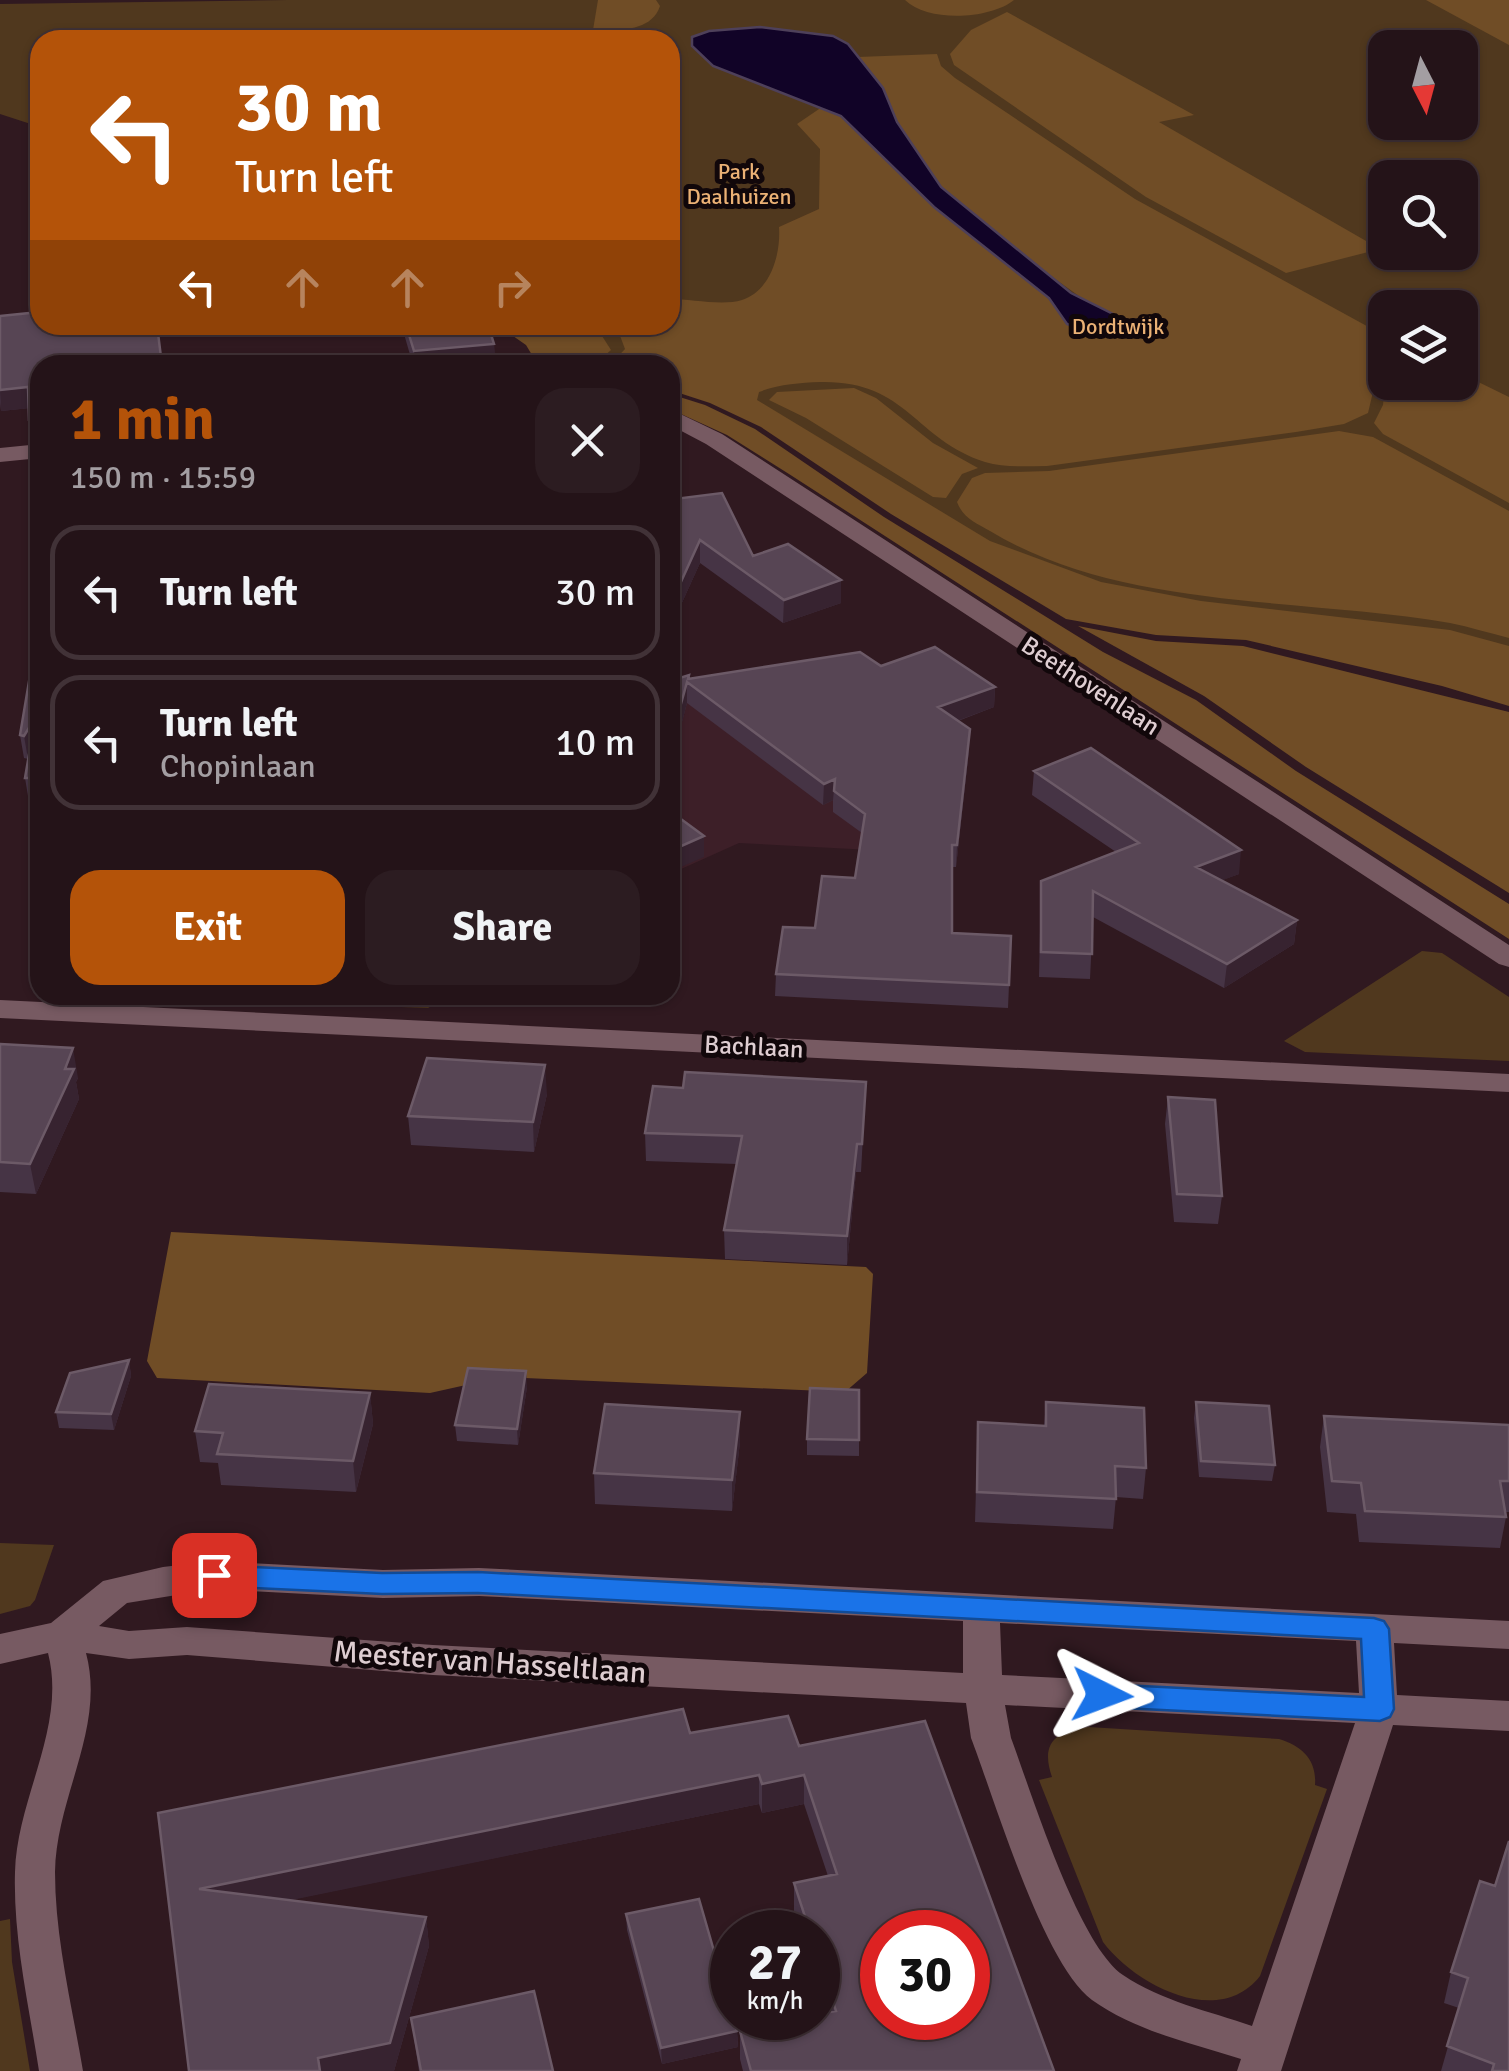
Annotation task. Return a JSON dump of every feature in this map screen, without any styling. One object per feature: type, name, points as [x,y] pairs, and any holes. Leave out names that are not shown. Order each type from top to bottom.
[{"type":"street","name":"Beethovenlaan","points":[[680,421],[714,439],[1509,958]]},
{"type":"street","points":[[0,455],[30,453]]},
{"type":"street","name":"Bachlaan","points":[[0,1010],[273,1009],[1509,1083]]},
{"type":"street","points":[[60,2071],[40,1941],[35,1872],[41,1818],[68,1729],[71,1703],[72,1673],[62,1635],[116,1591],[214,1575],[382,1584],[478,1582],[1509,1635]]},
{"type":"street","points":[[981,1606],[983,1689],[991,1738],[1072,1948],[1104,1985],[1142,2008],[1262,2060],[1380,1709],[1374,1629]]},
{"type":"street","name":"Meester van Hasseltlaan","points":[[0,1649],[62,1635],[128,1645],[187,1641],[433,1660],[1509,1716]]},
{"type":"shaded area","points":[[760,27],[833,36],[848,44],[883,88],[897,122],[941,187],[1071,293],[1121,318],[1116,326],[1101,331],[1067,324],[1049,298],[934,207],[841,116],[713,66],[692,46],[692,37],[709,31]]},
{"type":"shaded area","points":[[680,694],[947,854],[739,843],[680,870]]},
{"type":"green space","name":"Dordtwijk","points":[[288,0],[1509,0],[1509,663],[1045,585],[680,371],[680,355],[577,355],[527,335],[680,335],[680,30],[30,30],[30,124],[0,114],[0,4]]},
{"type":"green space","points":[[598,0],[656,0],[660,6],[641,25],[622,30],[593,30]]},
{"type":"green space","points":[[905,0],[1014,0],[990,11],[959,16],[928,12]]},
{"type":"green space","points":[[1426,0],[1509,0],[1509,45]]},
{"type":"green space","points":[[1007,12],[1194,115],[1159,122],[1368,242],[1368,252],[1286,273],[1146,197],[954,65],[950,54],[971,30]]},
{"type":"green space","points":[[937,54],[941,66],[955,78],[1135,199],[1368,327],[1368,400],[1371,400],[1368,413],[1344,424],[1296,432],[1047,466],[1015,466],[985,462],[961,452],[892,400],[849,384],[782,386],[759,392],[757,400],[990,541],[1101,582],[1201,601],[1450,630],[1509,646],[1509,706],[1442,686],[1246,640],[1156,635],[1066,619],[891,514],[761,427],[680,393],[680,355],[619,355],[625,349],[620,335],[680,335],[680,300],[734,302],[752,295],[767,280],[776,259],[779,227],[819,209],[820,149],[797,124],[822,107],[841,116],[934,207],[1049,298],[1067,324],[1101,331],[1116,326],[982,225],[941,187],[918,156],[858,57]]},
{"type":"green space","points":[[512,335],[601,335],[611,350],[605,355],[532,355]]},
{"type":"green space","points":[[1478,382],[1509,397],[1509,503],[1383,434],[1374,423],[1383,400],[1478,400]]},
{"type":"green space","points":[[854,388],[876,398],[933,443],[978,468],[962,474],[946,498],[933,497],[806,418],[769,400],[777,392]]},
{"type":"green space","points":[[680,397],[755,429],[884,517],[1103,652],[1196,700],[1296,771],[1509,904],[1509,939],[789,474],[727,435],[680,414]]},
{"type":"green space","points":[[1339,431],[1373,437],[1509,511],[1509,638],[1450,623],[1214,597],[1097,575],[1042,557],[990,531],[966,516],[957,502],[972,478],[985,473],[1049,471]]},
{"type":"green space","points":[[1078,626],[1156,641],[1243,646],[1509,712],[1509,893],[1306,767],[1204,696]]},
{"type":"green space","points":[[1422,951],[1442,953],[1509,997],[1509,1061],[1305,1052],[1284,1041]]},
{"type":"green space","points":[[347,1005],[433,1005],[428,1008]]},
{"type":"green space","points":[[171,1232],[866,1267],[873,1274],[867,1373],[845,1392],[502,1377],[430,1393],[157,1378],[147,1361]]},
{"type":"green space","points":[[0,1543],[54,1545],[35,1600],[30,1606],[0,1614]]},
{"type":"green space","points":[[1089,1727],[1279,1739],[1295,1746],[1311,1761],[1315,1785],[1327,1789],[1260,1976],[1243,1992],[1223,1999],[1178,1995],[1135,1973],[1103,1942],[1039,1780],[1052,1777],[1048,1755],[1054,1740]]},
{"type":"green space","points":[[10,1919],[12,1962],[30,2071],[0,2071],[0,1921]]},
{"type":"building","points":[[30,313],[30,335],[158,335],[161,355],[30,355],[30,420],[28,387],[0,390],[0,316]]},
{"type":"building","points":[[409,335],[491,335],[494,344],[414,351]]},
{"type":"building","points":[[722,493],[753,556],[788,544],[841,580],[784,600],[700,540],[680,584],[680,498]]},
{"type":"building","points":[[935,647],[995,687],[938,707],[970,729],[957,845],[952,845],[952,933],[1011,936],[1009,985],[776,974],[783,927],[815,928],[822,876],[855,878],[865,814],[834,791],[835,779],[824,784],[687,682],[680,708],[680,678],[860,652],[881,666]]},
{"type":"building","points":[[30,676],[30,726],[24,736],[20,735]]},
{"type":"building","points":[[1091,748],[1241,850],[1196,867],[1297,920],[1227,964],[1093,891],[1092,954],[1041,952],[1041,881],[1139,843],[1034,771]]},
{"type":"building","points":[[30,749],[30,778],[25,778]]},
{"type":"building","points":[[680,818],[704,836],[680,847]]},
{"type":"building","points":[[0,1044],[73,1048],[65,1069],[74,1069],[30,1164],[0,1162]]},
{"type":"building","points":[[427,1058],[545,1065],[533,1122],[408,1116]]},
{"type":"building","points":[[685,1072],[866,1082],[862,1144],[857,1144],[847,1236],[724,1230],[742,1136],[645,1133],[653,1086],[683,1088]]},
{"type":"building","points":[[1168,1097],[1215,1100],[1222,1196],[1177,1194]]},
{"type":"building","points":[[129,1360],[111,1414],[56,1412],[70,1373]]},
{"type":"building","points":[[468,1368],[526,1371],[517,1429],[455,1425]]},
{"type":"building","points":[[209,1384],[370,1393],[353,1461],[217,1454],[223,1433],[195,1431]]},
{"type":"building","points":[[810,1388],[859,1390],[859,1440],[807,1439]]},
{"type":"building","points":[[1046,1402],[1144,1408],[1146,1468],[1115,1466],[1116,1499],[977,1492],[978,1422],[1046,1426]]},
{"type":"building","points":[[1196,1402],[1269,1406],[1275,1465],[1201,1461]]},
{"type":"building","points":[[605,1404],[740,1412],[732,1480],[594,1473]]},
{"type":"building","points":[[1324,1416],[1509,1425],[1509,1481],[1500,1481],[1506,1517],[1365,1511],[1361,1483],[1332,1481]]},
{"type":"building","points":[[683,1709],[690,1733],[788,1716],[799,1746],[925,1721],[1054,2071],[751,2071],[742,2040],[840,2040],[840,1910],[803,1910],[794,1883],[837,1874],[804,1775],[762,1784],[759,1775],[199,1889],[426,1917],[390,2043],[318,2058],[320,2071],[189,2071],[158,1813]]},
{"type":"building","points":[[1509,1841],[1509,2071],[1492,2071],[1494,2064],[1447,2046],[1468,1978],[1451,1972],[1480,1881],[1495,1886]]},
{"type":"building","points":[[699,1899],[710,1937],[710,2037],[661,2048],[626,1914]]},
{"type":"building","points":[[534,1991],[553,2071],[421,2071],[411,2018]]},
{"type":"route","points":[[214,1575],[382,1584],[478,1582],[1374,1629],[1380,1709],[1102,1695]]},
{"type":"park label","name":"Park Daalhuizen","points":[[739,184]]}]
